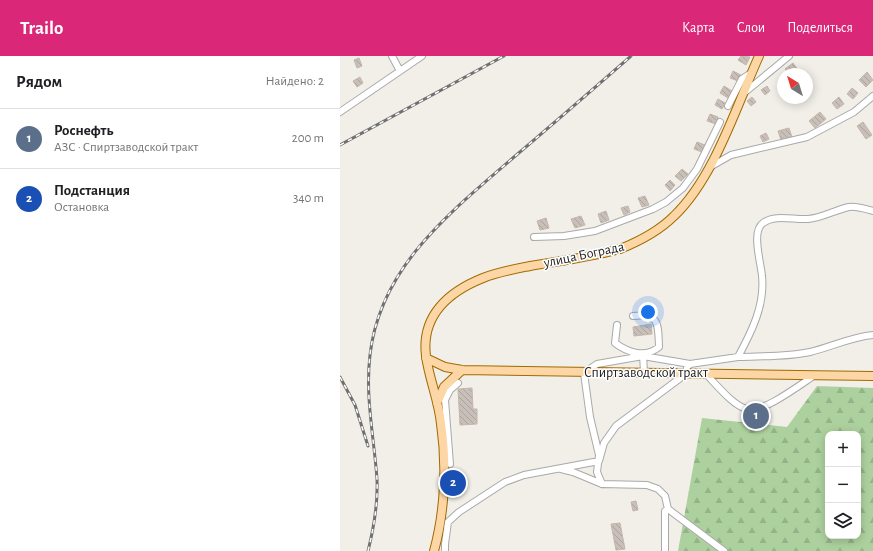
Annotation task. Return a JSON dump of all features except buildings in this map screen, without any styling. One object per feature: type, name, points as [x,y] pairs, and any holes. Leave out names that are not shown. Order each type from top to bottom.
[{"type":"main road","name":"улица Бограда","points":[[434,551],[442,511],[445,426],[426,358],[425,339],[433,316],[442,303],[468,285],[504,271],[611,251],[638,242],[673,217],[693,195],[709,168],[759,56]]},
{"type":"main road","name":"Спиртзаводской тракт","points":[[426,358],[445,367],[462,370],[584,373],[705,373],[873,376]]},
{"type":"main road","points":[[438,403],[444,387],[462,370]]},
{"type":"street","points":[[392,56],[400,71]]},
{"type":"street","points":[[340,112],[422,56]]},
{"type":"street","points":[[741,96],[789,56]]},
{"type":"street","points":[[728,106],[742,79],[751,73]]},
{"type":"street","points":[[709,168],[730,155],[807,137],[854,112],[873,96]]},
{"type":"street","points":[[534,237],[578,235],[595,231],[653,209],[666,202],[684,186],[697,169],[720,122]]},
{"type":"street","points":[[720,145],[730,155]]},
{"type":"street","points":[[684,186],[693,195]]},
{"type":"street","points":[[738,357],[748,338],[763,296],[757,236],[758,229],[761,224],[768,220],[783,218],[809,219],[850,207],[873,211]]},
{"type":"street","points":[[599,460],[598,449],[590,417],[584,373],[597,364],[643,355],[659,347],[658,325],[652,317],[645,315],[633,316]]},
{"type":"street","points":[[617,326],[615,343],[622,349],[643,355],[690,364],[738,357],[777,356],[809,352],[862,336],[873,335]]},
{"type":"street","points":[[643,355],[644,373]]},
{"type":"street","points":[[602,484],[597,472],[599,460],[604,443],[616,426],[687,373],[687,367],[690,364]]},
{"type":"street","points":[[705,373],[737,404],[748,410],[762,408],[815,376]]},
{"type":"street","points":[[450,464],[445,426],[445,400],[450,390],[458,383]]},
{"type":"street","points":[[446,551],[445,544],[448,522],[459,512],[505,482],[524,475],[561,469],[570,465],[599,460]]},
{"type":"street","points":[[561,469],[573,472],[602,484],[647,485],[658,489],[665,496],[668,509],[724,551]]},
{"type":"street","points":[[665,551],[665,511],[668,509]]},
{"type":"green space","points":[[817,386],[873,388],[873,551],[678,551],[702,418],[787,427]]},
{"type":"railway","points":[[340,145],[504,56]]},
{"type":"railway","points":[[368,551],[377,497],[376,463],[369,402],[370,355],[376,323],[388,294],[403,268],[422,243],[443,220],[631,56]]},
{"type":"railway","points":[[340,377],[355,405],[368,446]]},
{"type":"place","name":"Роснефть","points":[[756,416]]},
{"type":"place","name":"Подстанция","points":[[453,483]]}]
